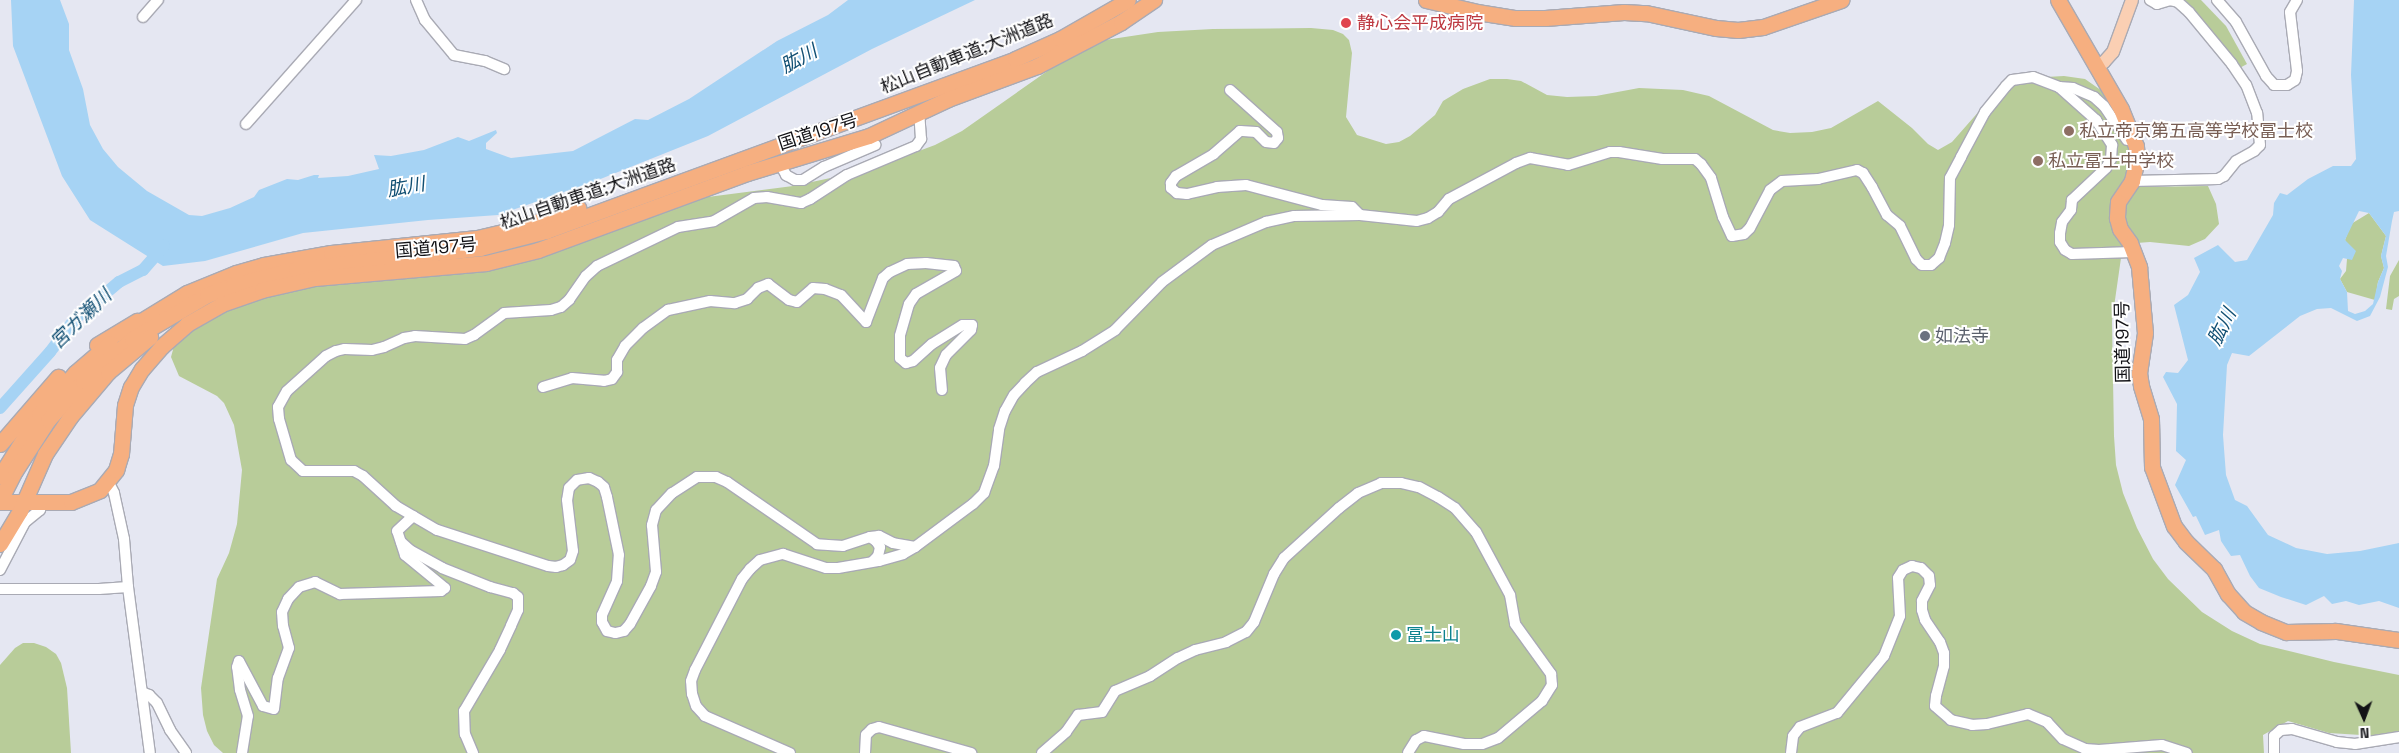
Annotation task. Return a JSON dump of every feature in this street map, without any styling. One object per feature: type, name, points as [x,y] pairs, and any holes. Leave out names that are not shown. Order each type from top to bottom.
[{"type":"highway","name":"松山自動車道;大洲道路","points":[[0,476],[39,414],[75,373],[102,349],[158,309],[216,281],[264,265],[331,253],[477,238],[543,221],[1012,49],[1055,30],[1109,0]]},
{"type":"highway","name":"松山自動車道;大洲道路","points":[[1,498],[48,420],[83,381],[132,339],[207,296],[233,285],[296,269],[480,248],[546,231],[1015,59],[1060,39],[1128,0]]},
{"type":"highway","name":"国道197号","points":[[1,498],[25,502],[71,502],[85,498],[100,490],[116,470],[121,454],[125,405],[131,387],[138,375],[162,346],[187,324],[222,304],[262,290],[315,278],[434,269],[494,261],[578,236],[748,173],[869,136],[919,112],[1037,66],[1121,22],[1154,0]]},
{"type":"highway","points":[[1426,0],[1478,12],[1516,18],[1546,18],[1624,12],[1738,30],[1762,27],[1841,0]]},
{"type":"highway","name":"国道197号","points":[[2058,0],[2130,130],[2136,146],[2137,159],[2132,181],[2118,202],[2117,218],[2120,229],[2130,243],[2140,267],[2145,333],[2139,372],[2141,386],[2151,419],[2152,467],[2174,526],[2186,542],[2214,569],[2228,594],[2244,612],[2261,622],[2286,632],[2336,631],[2399,640]]},
{"type":"highway","points":[[0,544],[25,502],[45,454],[91,390],[108,372],[163,326],[207,296]]},
{"type":"highway","points":[[0,444],[27,410],[69,368],[108,337],[158,309]]},
{"type":"main road","points":[[2095,66],[2104,62],[2113,52],[2132,0]]},
{"type":"street","points":[[143,17],[158,0]]},
{"type":"street","points":[[246,124],[356,0]]},
{"type":"street","points":[[416,0],[425,20],[454,56],[485,61],[504,69]]},
{"type":"street","points":[[2132,181],[2218,179],[2224,176],[2236,161],[2260,145],[2257,113],[2246,85],[2232,64],[2187,10],[2178,2],[2170,0],[2157,4],[2150,0]]},
{"type":"street","points":[[2217,0],[2236,22],[2266,76],[2274,85],[2287,85],[2294,80],[2297,71],[2290,12],[2297,0]]},
{"type":"street","points":[[790,753],[705,716],[696,706],[692,694],[691,681],[695,670],[742,579],[750,569],[760,560],[783,554],[820,566],[838,568],[879,561],[903,554],[915,547],[973,504],[984,493],[994,466],[999,429],[1005,410],[1014,395],[1037,372],[1082,351],[1115,330],[1162,282],[1212,245],[1266,222],[1294,216],[1360,216],[1417,221],[1428,218],[1438,212],[1449,199],[1516,163],[1530,158],[1544,159],[1568,165],[1610,152],[1619,152],[1662,159],[1695,159],[1702,164],[1711,178],[1723,217],[1732,236],[1744,234],[1750,228],[1770,190],[1782,181],[1818,179],[1857,170],[1863,173],[1887,214],[1900,226],[1916,259],[1922,265],[1930,265],[1938,258],[1945,243],[1949,225],[1950,178],[1985,112],[2012,80],[2033,77],[2059,87],[2073,88],[2094,97],[2104,106],[2122,129],[2137,159]]},
{"type":"street","points":[[2059,87],[2096,120],[2112,145],[2111,159],[2106,168],[2072,200],[2071,210],[2062,222],[2060,242],[2065,250],[2072,254],[2133,252]]},
{"type":"street","points":[[1230,90],[1277,132],[1278,138],[1274,143],[1266,142],[1256,132],[1240,131],[1214,154],[1176,176],[1171,183],[1171,188],[1177,193],[1187,194],[1224,186],[1246,185],[1322,204],[1352,207],[1360,216]]},
{"type":"street","points":[[915,547],[894,543],[879,536],[843,546],[817,544],[727,482],[716,477],[697,477],[672,493],[656,510],[652,525],[656,572],[651,586],[630,624],[624,631],[615,633],[607,631],[602,622],[602,615],[617,581],[619,555],[607,497],[604,487],[598,482],[589,478],[577,480],[569,488],[567,500],[573,551],[570,560],[556,568],[452,536],[396,506],[363,476],[354,471],[304,471],[291,460],[279,419],[278,407],[287,391],[326,356],[345,349],[372,350],[410,337],[465,339],[474,335],[504,313],[514,310],[551,310],[561,307],[569,300],[586,276],[597,266],[678,227],[714,220],[754,198],[767,197],[801,203],[810,199],[847,174],[916,146],[920,139],[919,112]]},
{"type":"street","points":[[780,164],[786,175],[803,180],[824,167],[875,145]]},
{"type":"street","points":[[543,388],[572,378],[604,381],[612,379],[617,372],[617,360],[625,346],[643,328],[668,310],[710,301],[735,303],[746,299],[758,288],[768,284],[789,300],[797,302],[814,288],[825,289],[841,295],[866,322],[883,278],[890,272],[907,264],[926,263],[954,266],[956,271],[916,294],[909,304],[900,336],[900,358],[906,363],[913,361],[932,344],[963,325],[972,325],[971,330],[946,355],[940,368],[942,390]]},
{"type":"street","points":[[108,481],[114,493],[124,539],[128,586],[150,753]]},
{"type":"street","points":[[1042,753],[1066,732],[1078,715],[1102,712],[1115,690],[1150,676],[1178,658],[1195,650],[1226,642],[1246,632],[1254,622],[1274,574],[1284,558],[1345,503],[1358,493],[1381,483],[1401,483],[1418,487],[1455,508],[1476,532],[1510,594],[1515,624],[1551,674],[1552,685],[1542,701],[1498,738],[1482,744],[1464,744],[1424,736],[1416,740],[1408,753]]},
{"type":"street","points":[[0,570],[25,522],[40,510],[42,502]]},
{"type":"street","points":[[242,753],[248,716],[240,690],[237,666],[239,661],[263,706],[274,709],[278,678],[289,648],[283,626],[282,612],[288,599],[299,587],[315,582],[340,594],[440,591],[445,588],[405,555],[397,531],[413,516]]},
{"type":"street","points":[[870,537],[880,547],[878,556],[873,561]]},
{"type":"street","points":[[399,540],[410,550],[442,568],[490,587],[507,591],[518,597],[518,610],[500,650],[464,711],[465,734],[473,753]]},
{"type":"street","points":[[1791,753],[1793,736],[1800,727],[1837,713],[1884,656],[1900,616],[1898,578],[1903,570],[1912,566],[1922,568],[1929,576],[1930,585],[1922,602],[1922,610],[1925,620],[1940,642],[1944,653],[1944,666],[1935,706],[1951,720],[1972,725],[1987,724],[2028,714],[2048,722],[2063,739],[2085,749],[2100,750],[2162,745],[2188,753]]},
{"type":"street","points":[[0,589],[99,590],[128,586]]},
{"type":"street","points":[[142,692],[157,702],[170,730],[186,753]]},
{"type":"street","points":[[865,753],[866,735],[872,729],[879,727],[971,753]]},
{"type":"street","points":[[2274,753],[2274,736],[2281,730],[2292,729],[2321,738],[2355,744],[2399,738]]},
{"type":"green space","points":[[2175,0],[2201,0],[2226,26],[2247,64],[2236,70]]},
{"type":"green space","points":[[1311,28],[1333,30],[1343,34],[1349,40],[1352,53],[1346,117],[1357,135],[1386,144],[1399,142],[1410,136],[1435,115],[1443,101],[1463,89],[1490,79],[1507,79],[1521,81],[1547,95],[1567,97],[1596,96],[1639,88],[1683,90],[1709,96],[1773,130],[1790,133],[1812,132],[1831,128],[1878,101],[1912,128],[1928,144],[1938,150],[1952,142],[1988,101],[2008,87],[2046,77],[2064,76],[2085,79],[2105,93],[2134,150],[2134,192],[2139,187],[2208,186],[2216,204],[2219,224],[2205,239],[2189,246],[2150,242],[2123,244],[2112,321],[2114,436],[2116,465],[2123,493],[2137,528],[2153,559],[2168,579],[2202,612],[2232,631],[2260,644],[2399,675],[2399,732],[2377,736],[2329,733],[2288,721],[2263,735],[2264,753],[223,753],[214,745],[207,731],[203,715],[201,688],[217,579],[229,553],[237,524],[242,470],[234,425],[224,403],[217,396],[179,376],[171,357],[174,346],[205,321],[260,288],[489,260],[700,198],[793,186],[868,170],[935,145],[962,131],[1056,65],[1081,50],[1105,40],[1158,32],[1213,29]]},
{"type":"green space","points":[[2369,213],[2386,236],[2381,256],[2384,268],[2378,282],[2375,300],[2347,292],[2340,279],[2346,271],[2347,259],[2352,259],[2345,240],[2351,224]]},
{"type":"green space","points":[[2399,260],[2399,296],[2394,299],[2392,310],[2386,309],[2390,276]]},
{"type":"green space","points":[[23,643],[34,643],[46,647],[56,654],[61,663],[67,688],[71,753],[0,753],[0,665],[15,648]]},
{"type":"water","name":"肱川","points":[[11,0],[60,0],[69,24],[69,50],[83,89],[90,125],[103,149],[118,167],[147,191],[189,215],[202,216],[230,208],[254,197],[259,190],[287,179],[298,180],[314,175],[319,175],[318,178],[348,176],[379,169],[374,155],[391,156],[424,150],[458,137],[469,141],[496,130],[497,133],[486,143],[486,149],[511,158],[573,151],[635,119],[648,120],[689,99],[777,41],[828,15],[848,0],[975,0],[872,49],[708,136],[593,182],[498,215],[303,233],[205,261],[163,266],[90,220],[62,176],[13,46]]},
{"type":"water","name":"肱川","points":[[2354,0],[2399,0],[2399,211],[2394,212],[2392,221],[2386,256],[2388,267],[2380,297],[2370,316],[2357,321],[2331,308],[2317,309],[2300,316],[2249,356],[2232,353],[2227,365],[2223,435],[2226,475],[2235,500],[2247,506],[2268,535],[2296,548],[2327,554],[2360,551],[2399,543],[2399,608],[2379,601],[2359,605],[2346,601],[2332,604],[2324,596],[2306,605],[2259,588],[2250,576],[2240,555],[2231,556],[2221,541],[2219,530],[2205,535],[2196,516],[2193,517],[2175,485],[2186,460],[2176,451],[2177,404],[2163,377],[2166,372],[2178,373],[2188,360],[2174,305],[2188,295],[2200,272],[2194,258],[2218,245],[2235,262],[2247,260],[2273,215],[2274,203],[2280,193],[2287,195],[2308,179],[2333,166],[2351,166],[2356,159],[2351,75]],"holes":[[[2359,211],[2369,213],[2386,236],[2381,256],[2384,268],[2378,282],[2373,304],[2365,311],[2355,314],[2348,311],[2347,292],[2340,279],[2342,271],[2339,266],[2343,258],[2352,260],[2356,251],[2345,240]]]},
{"type":"waterway","name":"宮ガ瀬川","points":[[0,408],[50,352],[74,320],[119,282],[143,270],[164,246]]},
{"type":"place","name":"静心会平成病院","points":[[1346,23]]},
{"type":"place","name":"私立帝京第五高等学校冨士校","points":[[2069,131]]},
{"type":"place","name":"私立冨士中学校","points":[[2038,161]]},
{"type":"place","name":"如法寺","points":[[1925,336]]},
{"type":"place","name":"冨士山","points":[[1396,635]]}]
